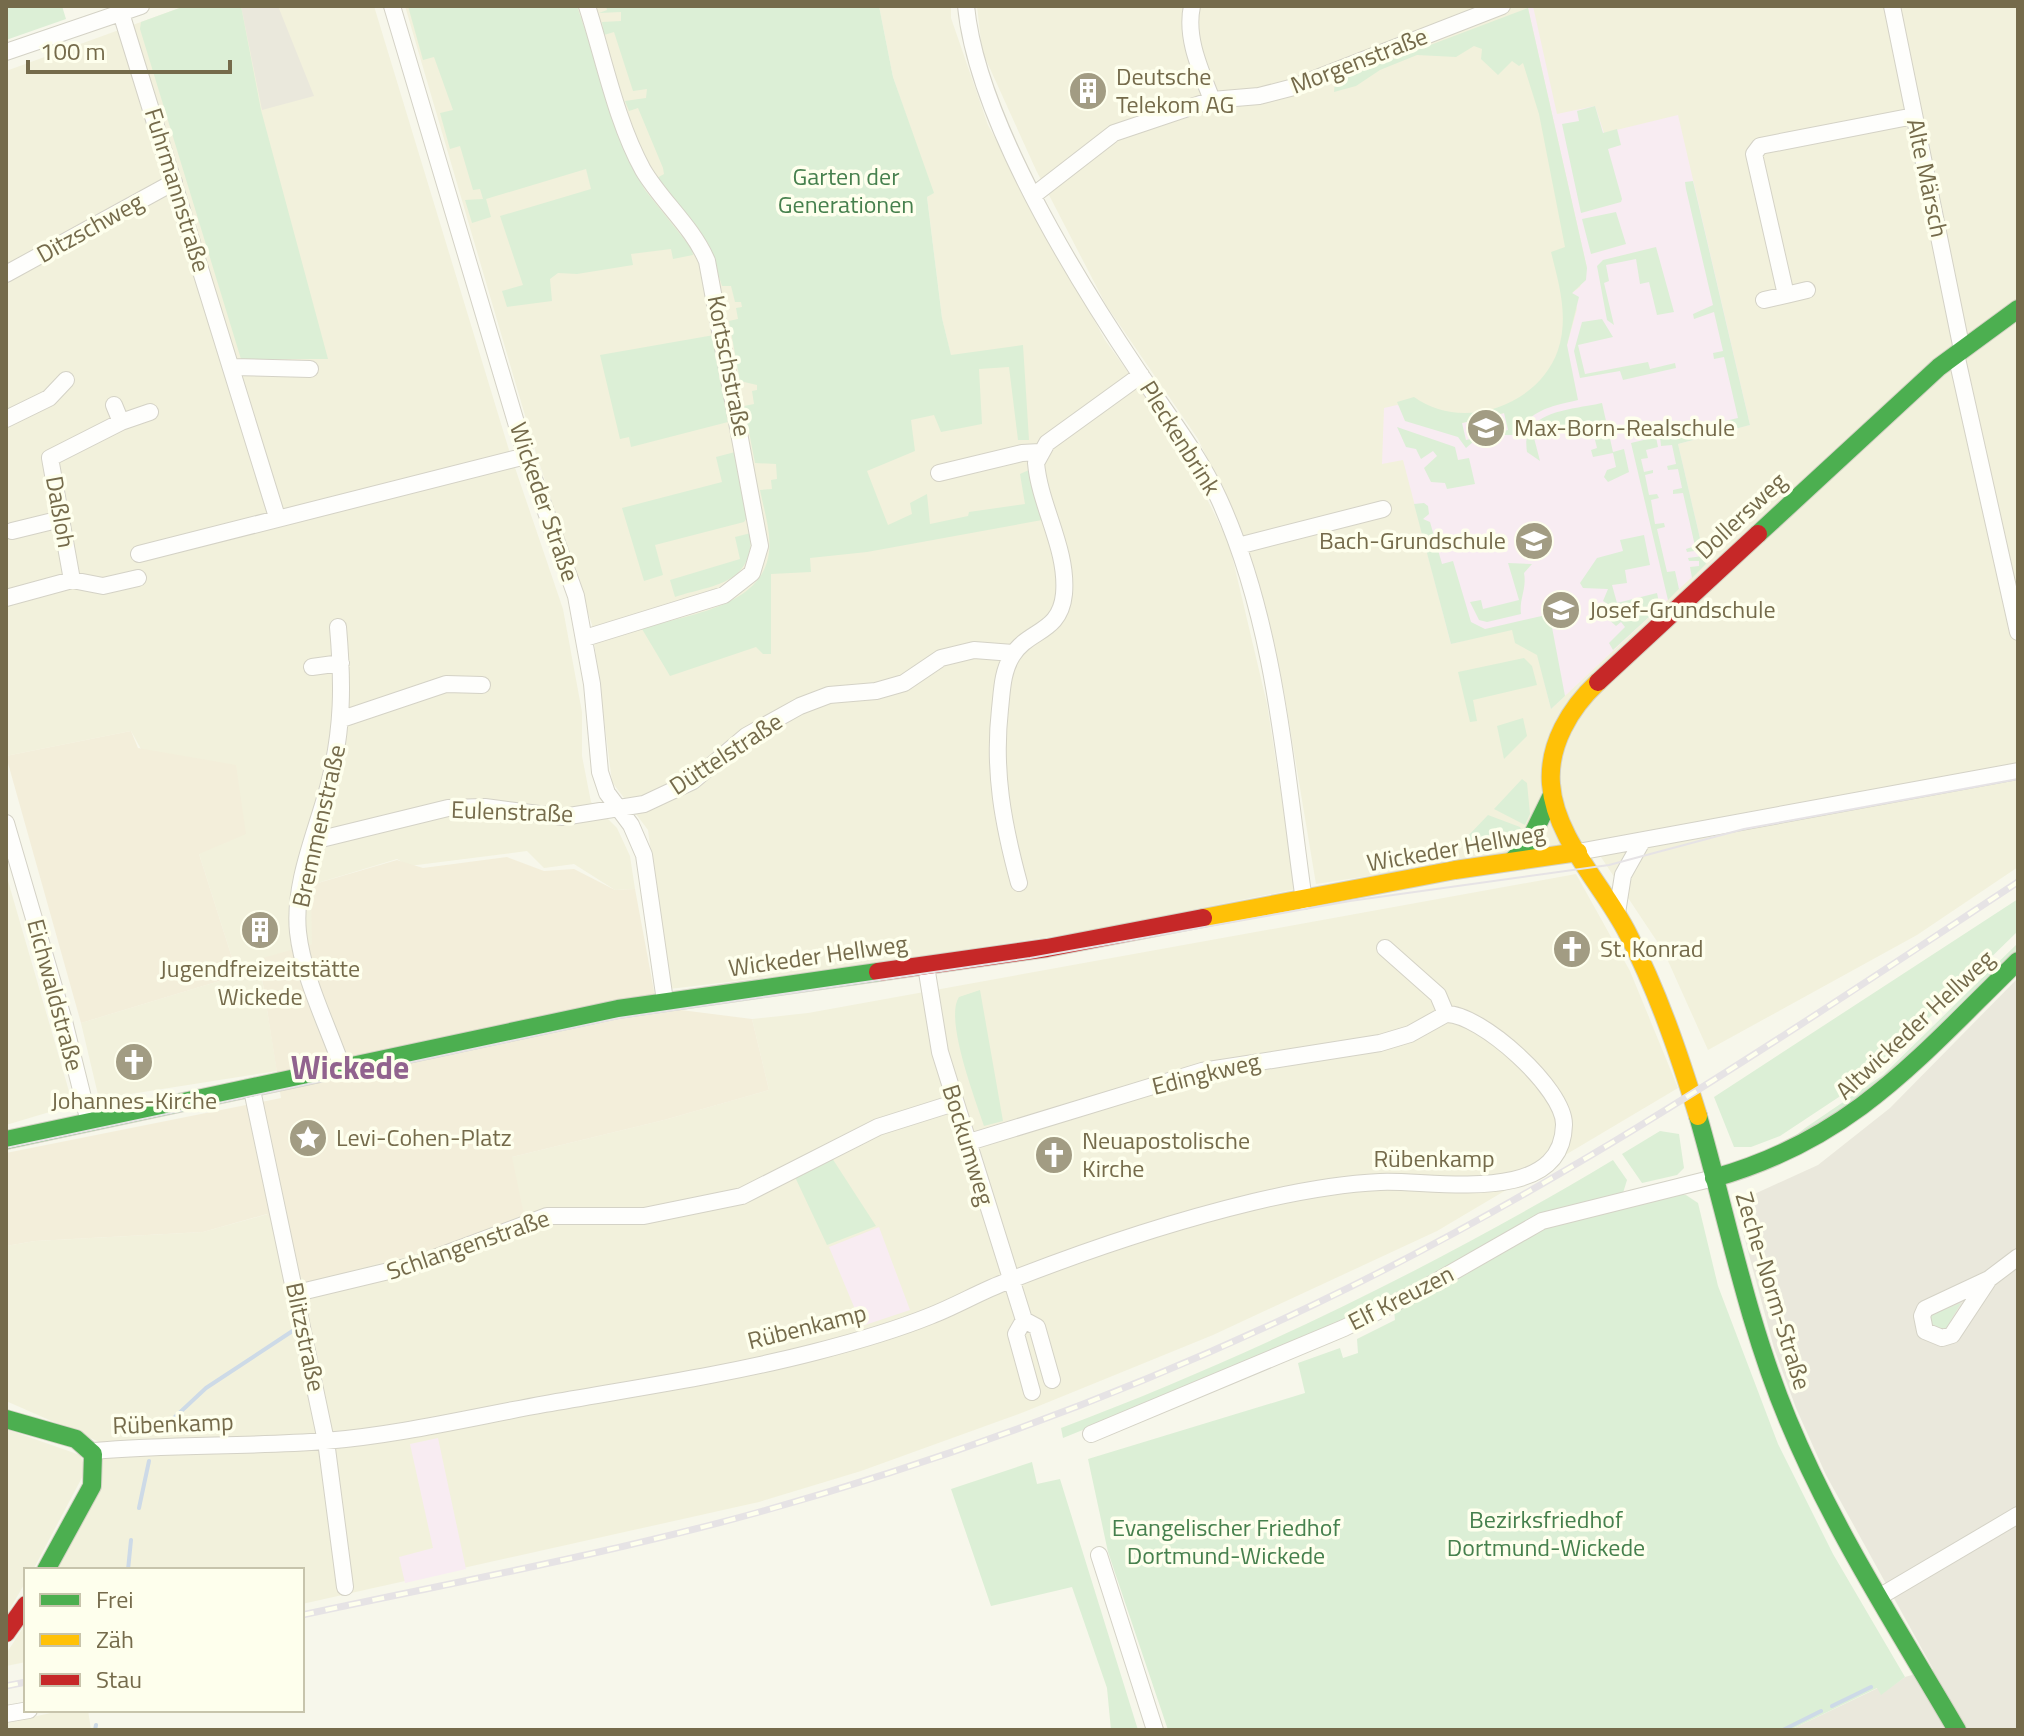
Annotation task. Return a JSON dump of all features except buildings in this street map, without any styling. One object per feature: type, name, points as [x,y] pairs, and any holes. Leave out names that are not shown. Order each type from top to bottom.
[{"type":"main road","name":"Dollersweg","points":[[1512,861],[1527,846],[1552,795],[1557,742],[1572,711],[1585,694],[1959,352],[2018,309]]},
{"type":"main road","name":"Dollersweg","points":[[1552,795],[1578,852]]},
{"type":"main road","name":"Wickeder Hellweg","points":[[6,1140],[252,1090],[533,1026],[665,1001],[926,966],[1304,901],[1512,861],[1578,852]]},
{"type":"main road","name":"Zeche-Norm-Straße","points":[[1578,852],[1617,913],[1656,994],[1688,1080],[1754,1325],[1787,1416],[1818,1484],[1879,1597],[1957,1730]]},
{"type":"main road","name":"Altwickeder Hellweg","points":[[1714,1178],[1769,1163],[1845,1122],[1893,1086],[2018,961]]},
{"type":"main road","name":"Rübenkamp","points":[[6,1419],[81,1441],[94,1451]]},
{"type":"main road","points":[[47,1568],[95,1483],[98,1465],[94,1451]]},
{"type":"main road","points":[[6,1633],[24,1608]]},
{"type":"street","points":[[6,52],[141,6]]},
{"type":"street","name":"Wickeder Straße","points":[[392,6],[526,456],[570,577],[585,638],[600,772],[607,793],[631,825],[644,855],[665,1001]]},
{"type":"street","name":"Kortschstraße","points":[[585,638],[724,595],[752,573],[760,546],[707,261],[695,237],[655,189],[636,156],[587,6]]},
{"type":"street","name":"Pleckenbrink","points":[[966,6],[976,57],[988,93],[1034,195],[1110,328],[1182,434],[1218,496],[1238,546],[1261,628],[1304,901]]},
{"type":"street","points":[[1192,6],[1190,17],[1195,58],[1212,100]]},
{"type":"street","name":"Morgenstraße","points":[[1034,195],[1114,133],[1212,100],[1259,96],[1294,87],[1502,6]]},
{"type":"street","name":"Alte Märsch","points":[[1892,6],[1959,352],[2018,632]]},
{"type":"street","name":"Fuhrmannstraße","points":[[121,13],[277,517]]},
{"type":"street","points":[[1786,295],[1754,154],[1760,146],[1914,116]]},
{"type":"street","name":"Ditzschweg","points":[[6,274],[174,182]]},
{"type":"street","points":[[1764,300],[1807,290]]},
{"type":"street","points":[[232,367],[310,369]]},
{"type":"street","points":[[1019,883],[1000,810],[996,769],[1003,682],[1013,653],[1051,626],[1064,596],[1062,569],[1037,475],[1040,452],[1047,443],[1141,375]]},
{"type":"street","points":[[6,419],[49,398],[66,380]]},
{"type":"street","points":[[114,405],[121,422]]},
{"type":"street","name":"Daßloh","points":[[72,580],[50,458],[121,422],[150,412]]},
{"type":"street","points":[[939,473],[1022,453],[1040,452]]},
{"type":"street","points":[[139,554],[526,456]]},
{"type":"street","points":[[1238,546],[1383,509]]},
{"type":"street","points":[[12,531],[61,519]]},
{"type":"street","name":"Daßloh","points":[[6,598],[72,580],[103,586],[138,578]]},
{"type":"street","name":"Bremmenstraße","points":[[338,627],[342,719],[299,898],[298,930],[302,955],[343,1070]]},
{"type":"street","name":"Düttelstraße","points":[[619,810],[644,804],[693,781],[746,736],[829,695],[876,691],[904,683],[941,658],[974,650],[1013,653]]},
{"type":"street","points":[[312,667],[341,663]]},
{"type":"street","name":"Bremmenstraße","points":[[342,719],[446,684],[482,685]]},
{"type":"street","name":"Wickeder Hellweg","points":[[1578,852],[1641,843],[1717,825],[2018,771]]},
{"type":"street","name":"Eulenstraße","points":[[313,841],[448,808],[485,807],[563,817],[619,810]]},
{"type":"street","name":"Eichwaldstraße","points":[[6,823],[64,1021],[89,1122]]},
{"type":"street","points":[[1617,913],[1623,875],[1641,843]]},
{"type":"street","points":[[1385,948],[1438,995],[1446,1014]]},
{"type":"street","name":"Bockumweg","points":[[926,966],[940,1052],[966,1143],[1024,1320],[1037,1327],[1052,1380]]},
{"type":"street","name":"Rübenkamp","points":[[94,1451],[326,1441],[584,1398],[811,1353],[929,1317],[1010,1280],[1194,1217],[1313,1188],[1392,1181],[1484,1186],[1507,1183],[1545,1164],[1558,1148],[1564,1129],[1563,1112],[1548,1086],[1518,1056],[1462,1016],[1446,1014]]},
{"type":"street","name":"Edingkweg","points":[[966,1143],[1202,1071],[1380,1043],[1410,1034],[1446,1014]]},
{"type":"street","name":"Blitzstraße","points":[[252,1090],[326,1441],[345,1587]]},
{"type":"street","name":"Schlangenstraße","points":[[297,1293],[418,1264],[547,1216],[644,1216],[742,1196],[878,1127],[954,1103]]},
{"type":"street","name":"Elf Kreuzen","points":[[1091,1434],[1344,1328],[1423,1289],[1542,1221],[1714,1178]]},
{"type":"street","points":[[1989,1279],[2018,1257]]},
{"type":"street","name":"Bockumweg","points":[[1024,1320],[1016,1334],[1032,1392]]},
{"type":"street","points":[[1879,1597],[2018,1515]]},
{"type":"street","points":[[1099,1555],[1155,1730]]},
{"type":"shaded area","points":[[185,6],[374,6],[509,450],[563,609],[582,712],[582,756],[591,802],[617,828],[630,856],[635,889],[615,890],[574,864],[544,868],[527,851],[409,866],[397,859],[311,885],[313,944],[259,960],[277,1071],[99,1099],[81,1023],[226,979],[234,964],[199,854],[131,731],[6,756],[6,71]]},
{"type":"shaded area","points":[[241,6],[278,6],[314,96],[262,110]]},
{"type":"shaded area","points":[[405,6],[733,6],[834,554],[838,554],[835,482],[951,356],[942,318],[927,197],[933,193],[893,77],[879,6],[951,6],[951,18],[988,125],[1105,340],[1179,443],[1229,543],[1267,704],[1296,889],[1088,931],[820,971],[669,989],[648,830],[612,782],[592,625],[536,453]]},
{"type":"shaded area","points":[[977,6],[2018,6],[2018,867],[1917,935],[1708,1050],[1664,952],[1591,842],[1316,884],[1284,692],[1247,543],[1198,439],[1106,305],[1036,170],[982,51]]},
{"type":"shaded area","points":[[1533,6],[1557,114],[1595,106],[1604,133],[1678,115],[1750,425],[1678,444],[1706,564],[1551,709],[1530,624],[1451,644],[1403,460],[1382,464],[1384,408],[1397,405],[1462,423],[1539,405],[1567,345],[1577,309],[1572,293],[1580,287],[1587,268],[1528,8]]},
{"type":"shaded area","points":[[131,731],[138,748],[236,765],[246,834],[199,854],[234,964],[226,979],[81,1023],[6,756]]},
{"type":"shaded area","points":[[507,857],[544,871],[574,869],[615,890],[635,889],[657,1007],[752,1019],[769,1090],[664,1120],[512,1157],[524,1215],[449,1245],[305,1283],[267,1214],[203,1232],[35,1241],[6,1246],[6,1153],[281,1098],[259,959],[312,944],[311,885],[397,860],[423,868]]},
{"type":"shaded area","points":[[6,874],[73,1105],[6,1125]]},
{"type":"shaded area","points":[[1576,874],[1630,971],[1678,1088],[1437,1231],[1213,1335],[1024,1412],[861,1471],[759,1502],[304,1604],[304,1568],[58,1568],[104,1444],[6,1401],[6,1246],[35,1241],[203,1232],[268,1214],[305,1282],[449,1245],[512,1157],[664,1120],[769,1090],[752,1019],[808,1013]]},
{"type":"shaded area","points":[[2018,978],[2018,1730],[1790,1730],[1878,1688],[1881,1694],[1905,1677],[1933,1669],[1826,1475],[1796,1408],[1774,1348],[1737,1210],[1750,1196],[1818,1165],[1890,1108]]},
{"type":"shaded area","points":[[879,1227],[910,1310],[862,1326],[829,1247]]},
{"type":"shaded area","points":[[6,1429],[80,1455],[86,1470],[34,1568],[24,1568],[24,1584],[6,1616]]},
{"type":"shaded area","points":[[438,1438],[466,1569],[405,1583],[399,1557],[433,1548],[410,1444]]},
{"type":"shaded area","points":[[24,1626],[24,1662],[6,1666],[6,1654]]},
{"type":"shaded area","points":[[55,1712],[88,1712],[91,1730],[6,1730],[6,1723]]},
{"type":"green space","points":[[6,6],[62,6],[66,19],[6,40]]},
{"type":"green space","points":[[185,6],[241,6],[261,110],[328,359],[241,359],[140,29],[141,22]]},
{"type":"green space","points":[[408,6],[577,6],[629,161],[645,190],[692,249],[693,255],[673,259],[671,249],[631,254],[633,265],[577,274],[558,273],[550,279],[552,301],[507,307],[502,291],[523,285],[500,216],[591,189],[586,169],[486,199],[491,217],[472,223],[465,200],[483,199],[480,189],[473,190],[460,146],[450,149],[440,113],[453,110],[434,57],[423,60]]},
{"type":"green space","name":"Garten der Generationen","points":[[606,6],[879,6],[893,77],[934,193],[927,197],[942,318],[951,355],[1023,345],[1029,440],[1018,440],[1009,367],[979,369],[982,424],[941,432],[934,415],[911,420],[915,451],[867,471],[888,525],[912,514],[910,503],[927,494],[930,524],[968,516],[969,512],[1025,504],[1020,474],[1029,470],[1042,520],[867,552],[810,558],[811,572],[771,574],[771,654],[763,654],[756,647],[670,676],[642,629],[697,614],[734,599],[749,589],[761,575],[768,558],[769,541],[760,490],[772,489],[771,480],[777,479],[776,464],[755,463],[744,406],[754,404],[752,391],[757,390],[757,385],[740,381],[729,321],[738,319],[736,308],[742,307],[741,302],[735,302],[731,286],[722,286],[708,243],[657,178],[664,174],[663,168],[638,108],[629,111],[625,101],[646,98],[647,89],[633,91],[614,32],[604,35],[602,22],[621,21],[621,12],[599,13],[607,10]]},
{"type":"green space","points":[[1528,8],[1587,268],[1586,280],[1572,293],[1579,297],[1567,345],[1578,400],[1541,411],[1513,435],[1499,435],[1493,440],[1491,434],[1508,430],[1504,413],[1462,423],[1466,440],[1484,436],[1485,441],[1473,442],[1466,448],[1458,437],[1405,421],[1397,402],[1414,397],[1433,407],[1454,412],[1476,412],[1497,408],[1517,399],[1548,370],[1558,350],[1563,325],[1562,301],[1551,252],[1565,247],[1539,114],[1523,63],[1519,66],[1512,61],[1498,75],[1481,59],[1482,49],[1474,46],[1456,57],[1417,55],[1380,70],[1356,86],[1334,92],[1335,81]]},
{"type":"green space","points":[[1595,106],[1603,133],[1617,129],[1621,145],[1608,149],[1622,199],[1621,202],[1581,213],[1562,124],[1579,121],[1577,111]]},
{"type":"green space","points":[[1693,181],[1750,425],[1678,444],[1706,564],[1692,578],[1690,567],[1699,566],[1699,561],[1689,561],[1688,558],[1703,556],[1702,550],[1687,552],[1686,549],[1695,546],[1683,493],[1673,494],[1673,490],[1682,488],[1678,469],[1668,470],[1667,466],[1676,464],[1672,445],[1661,446],[1660,436],[1738,418],[1724,357],[1714,359],[1713,353],[1723,351],[1714,312],[1694,319],[1693,314],[1713,305],[1686,189],[1685,182]]},
{"type":"green space","points":[[1616,212],[1626,244],[1591,254],[1582,219]]},
{"type":"green space","points":[[1656,247],[1674,312],[1657,315],[1649,282],[1640,284],[1636,259],[1606,265],[1609,281],[1604,283],[1614,325],[1607,320],[1597,266],[1603,260]]},
{"type":"green space","points":[[1602,319],[1613,337],[1578,345],[1585,374],[1648,362],[1650,369],[1675,363],[1676,368],[1623,380],[1620,371],[1580,378],[1574,351],[1582,322]]},
{"type":"green space","points":[[714,335],[728,422],[631,447],[629,437],[620,439],[600,355]]},
{"type":"green space","points":[[1602,403],[1613,452],[1624,449],[1629,472],[1608,482],[1604,477],[1607,470],[1616,467],[1613,453],[1593,457],[1591,450],[1597,448],[1590,420],[1533,434],[1540,461],[1527,452],[1527,438],[1540,420],[1551,414]]},
{"type":"green space","points":[[1397,427],[1455,447],[1458,460],[1469,458],[1475,484],[1447,489],[1445,483],[1431,482],[1424,468],[1437,456],[1433,451],[1421,459],[1416,449],[1406,447]]},
{"type":"green space","points":[[1656,437],[1658,447],[1646,450],[1648,458],[1641,459],[1644,472],[1653,470],[1653,473],[1645,475],[1649,495],[1657,494],[1659,498],[1651,500],[1655,524],[1664,523],[1665,527],[1657,529],[1667,572],[1675,571],[1679,589],[1668,600],[1631,443]]},
{"type":"green space","points":[[735,452],[748,516],[744,522],[655,545],[663,575],[644,581],[622,508],[722,482],[716,457]]},
{"type":"green space","points":[[1424,503],[1428,506],[1429,514],[1423,519],[1430,522],[1442,564],[1453,561],[1471,622],[1485,629],[1546,615],[1551,622],[1565,696],[1551,709],[1537,655],[1515,643],[1512,630],[1451,644],[1414,504]]},
{"type":"green space","points":[[751,533],[750,550],[738,573],[717,585],[675,597],[670,580],[740,559],[735,537]]},
{"type":"green space","points":[[1644,535],[1650,565],[1625,570],[1627,583],[1612,585],[1617,603],[1657,593],[1660,607],[1613,650],[1609,643],[1625,627],[1621,622],[1616,626],[1607,618],[1616,609],[1603,601],[1608,589],[1583,588],[1580,583],[1597,558],[1623,551],[1620,540]]},
{"type":"green space","points":[[1508,563],[1532,564],[1524,573],[1521,614],[1487,622],[1479,620],[1470,602],[1481,600],[1483,609],[1519,600]]},
{"type":"green space","points":[[1524,658],[1532,666],[1537,685],[1473,700],[1477,721],[1470,722],[1458,672]]},
{"type":"green space","points":[[1523,718],[1527,736],[1504,759],[1497,726]]},
{"type":"green space","points":[[1522,779],[1527,783],[1530,814],[1525,825],[1494,809]]},
{"type":"green space","points":[[1488,815],[1520,827],[1522,831],[1513,839],[1467,847],[1467,837]]},
{"type":"green space","points":[[2018,899],[2018,931],[1887,1059],[1851,1089],[1780,1136],[1751,1147],[1734,1147],[1714,1097]]},
{"type":"green space","points":[[2018,943],[2018,950],[1887,1080],[1796,1139],[1795,1136],[1805,1128],[1883,1075]]},
{"type":"green space","points":[[980,990],[1003,1121],[984,1126],[955,1023],[959,997]]},
{"type":"green space","points":[[1660,1131],[1679,1134],[1684,1168],[1677,1175],[1642,1183],[1622,1154]]},
{"type":"green space","points":[[832,1158],[876,1226],[827,1245],[795,1177]]},
{"type":"green space","points":[[1613,1160],[1627,1180],[1623,1193],[1461,1264],[1314,1336],[1063,1438],[1061,1428],[1204,1370],[1343,1306],[1479,1236]]},
{"type":"green space","name":"Bezirksfriedhof Dortmund-Wickede","points":[[1676,1194],[1686,1195],[1698,1203],[1718,1286],[1778,1444],[1833,1554],[1905,1677],[1881,1695],[1877,1688],[1790,1730],[1168,1730],[1108,1552],[1088,1459],[1305,1393],[1298,1363],[1340,1348],[1343,1358],[1358,1353],[1357,1339],[1395,1320],[1394,1310],[1465,1275],[1532,1231]]},
{"type":"green space","points":[[1961,1303],[1945,1330],[1939,1331],[1930,1325],[1930,1315]]},
{"type":"green space","points":[[1032,1462],[1037,1484],[1060,1479],[1138,1730],[1111,1730],[1107,1688],[1072,1587],[991,1606],[951,1489]]},
{"type":"waterway","points":[[160,1431],[206,1388],[294,1330]]},
{"type":"waterway","points":[[139,1508],[149,1461]]},
{"type":"waterway","points":[[128,1568],[131,1540]]},
{"type":"waterway","points":[[1832,1706],[1871,1687]]},
{"type":"waterway","points":[[1783,1730],[1821,1711]]},
{"type":"waterway","points":[[95,1730],[96,1725]]},
{"type":"tram line","points":[[6,1148],[619,1018],[1030,958],[1350,901],[1609,865],[1744,829],[2018,779]]},
{"type":"railway","points":[[304,1615],[591,1554],[763,1511],[973,1445],[1111,1393],[1247,1336],[1405,1259],[1584,1159],[1759,1051],[2018,882]]},
{"type":"railway","points":[[6,1686],[24,1682]]},
{"type":"traffic: fast","points":[[1758,534],[1939,367],[2018,309]]},
{"type":"traffic: fast","points":[[1512,861],[1527,846],[1552,795]]},
{"type":"traffic: fast","points":[[1714,1178],[1763,1161],[1845,1118],[1915,1062],[2018,961]]},
{"type":"traffic: fast","points":[[6,1140],[618,1009],[878,972]]},
{"type":"traffic: fast","points":[[1698,1116],[1749,1307],[1788,1420],[1846,1539],[1957,1730]]},
{"type":"traffic: fast","points":[[6,1419],[76,1439],[93,1454],[92,1486],[47,1568]]},
{"type":"traffic: slow","points":[[1598,682],[1578,703],[1557,741],[1551,769],[1554,804],[1571,843],[1618,916],[1639,956],[1667,1024],[1698,1116]]},
{"type":"traffic: slow","points":[[1203,918],[1455,870],[1578,852]]},
{"type":"traffic: jam","points":[[1598,682],[1758,534]]},
{"type":"traffic: jam","points":[[878,972],[1047,948],[1203,918]]},
{"type":"traffic: jam","points":[[6,1633],[24,1608]]},
{"type":"place","name":"Deutsche Telekom AG","points":[[1088,91]]},
{"type":"place","name":"Max-Born-Realschule","points":[[1486,428]]},
{"type":"place","name":"Bach-Grundschule","points":[[1534,541]]},
{"type":"place","name":"Josef-Grundschule","points":[[1561,610]]},
{"type":"place","name":"Jugendfreizeitstätte Wickede","points":[[260,930]]},
{"type":"place","name":"St. Konrad","points":[[1572,949]]},
{"type":"place","name":"Johannes-Kirche","points":[[134,1062]]},
{"type":"place","name":"Levi-Cohen-Platz","points":[[308,1138]]},
{"type":"place","name":"Neuapostolische Kirche","points":[[1054,1155]]},
{"type":"district","name":"Wickede","points":[[350,1068]]},
{"type":"park label","name":"Evangelischer Friedhof Dortmund-Wickede","points":[[1226,1542]]}]
